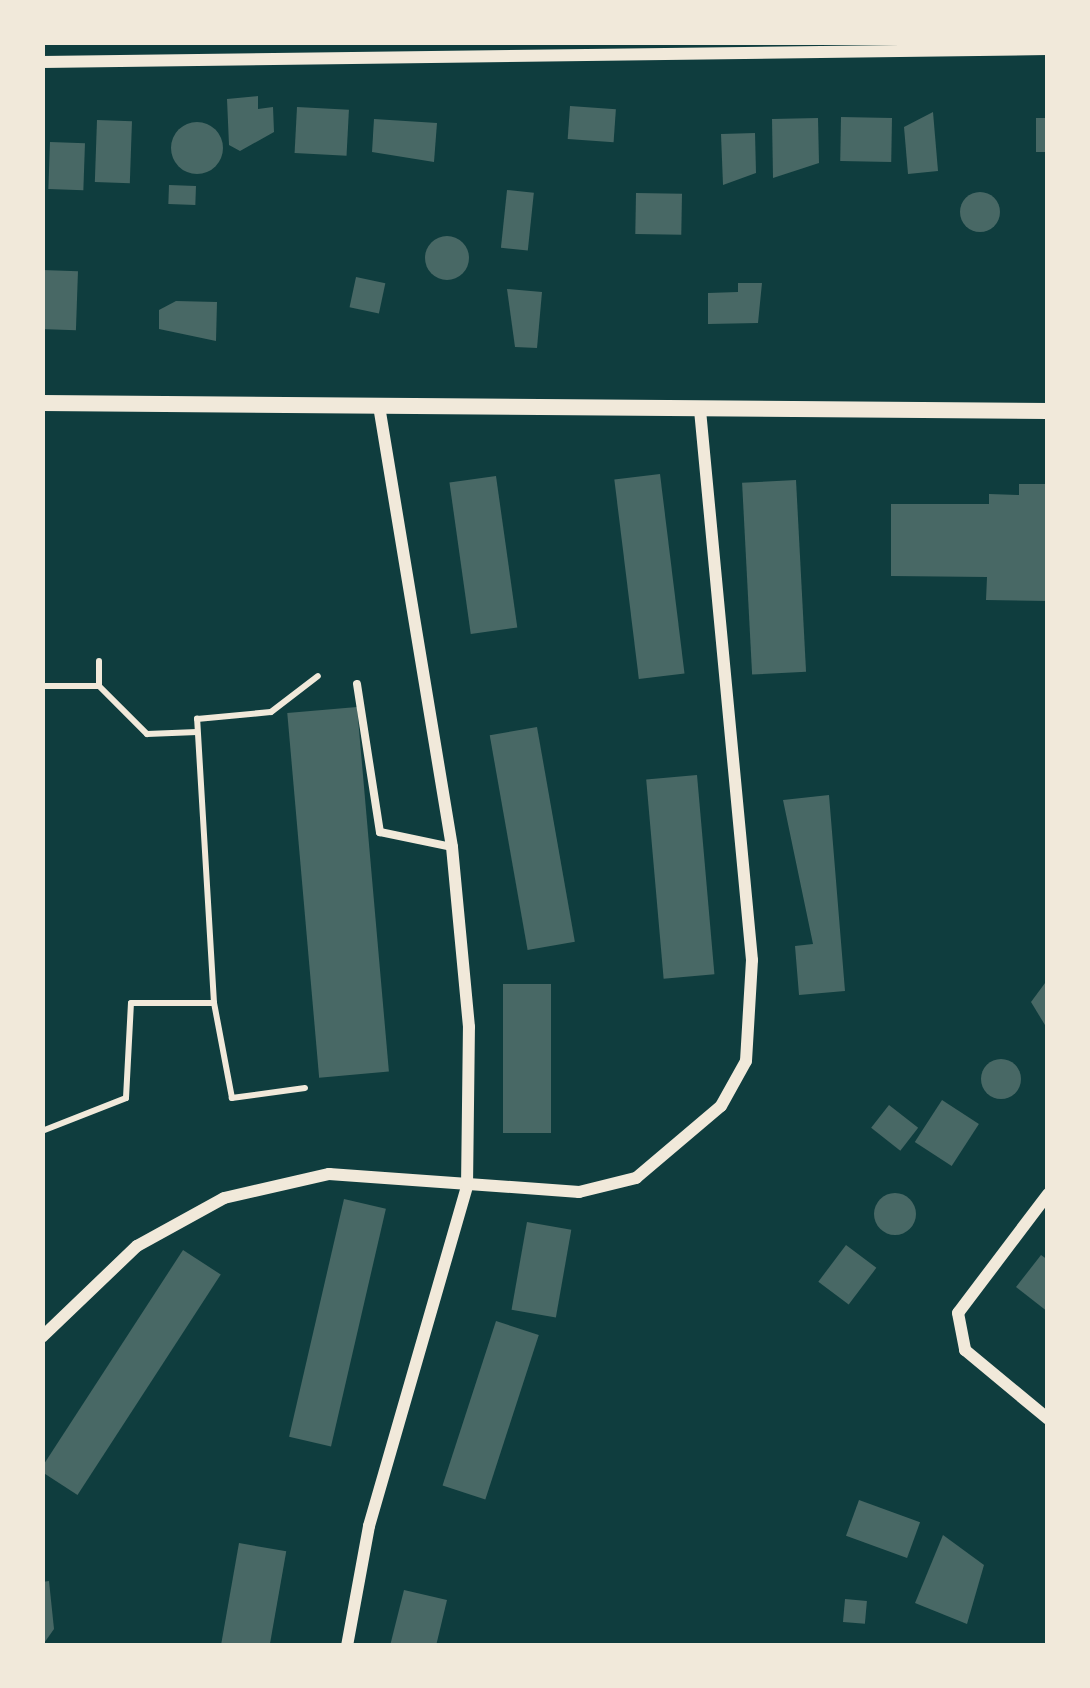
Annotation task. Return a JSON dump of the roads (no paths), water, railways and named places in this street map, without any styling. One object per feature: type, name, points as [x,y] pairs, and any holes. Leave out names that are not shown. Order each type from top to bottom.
[{"type":"street","points":[[631,42],[644,52]]},
{"type":"street","points":[[42,62],[1048,49]]},
{"type":"street","points":[[42,403],[700,410],[971,402],[1048,411]]},
{"type":"street","points":[[347,1646],[369,1526],[467,1187],[469,1027],[452,847],[379,404]]},
{"type":"street","points":[[42,1337],[137,1246],[224,1198],[329,1174],[579,1192],[636,1178],[684,1147],[746,1060],[752,960],[700,410]]},
{"type":"street","points":[[1048,1194],[958,1313],[965,1350],[1048,1419]]},
{"type":"lane","points":[[357,684],[380,832],[452,847]]}]
